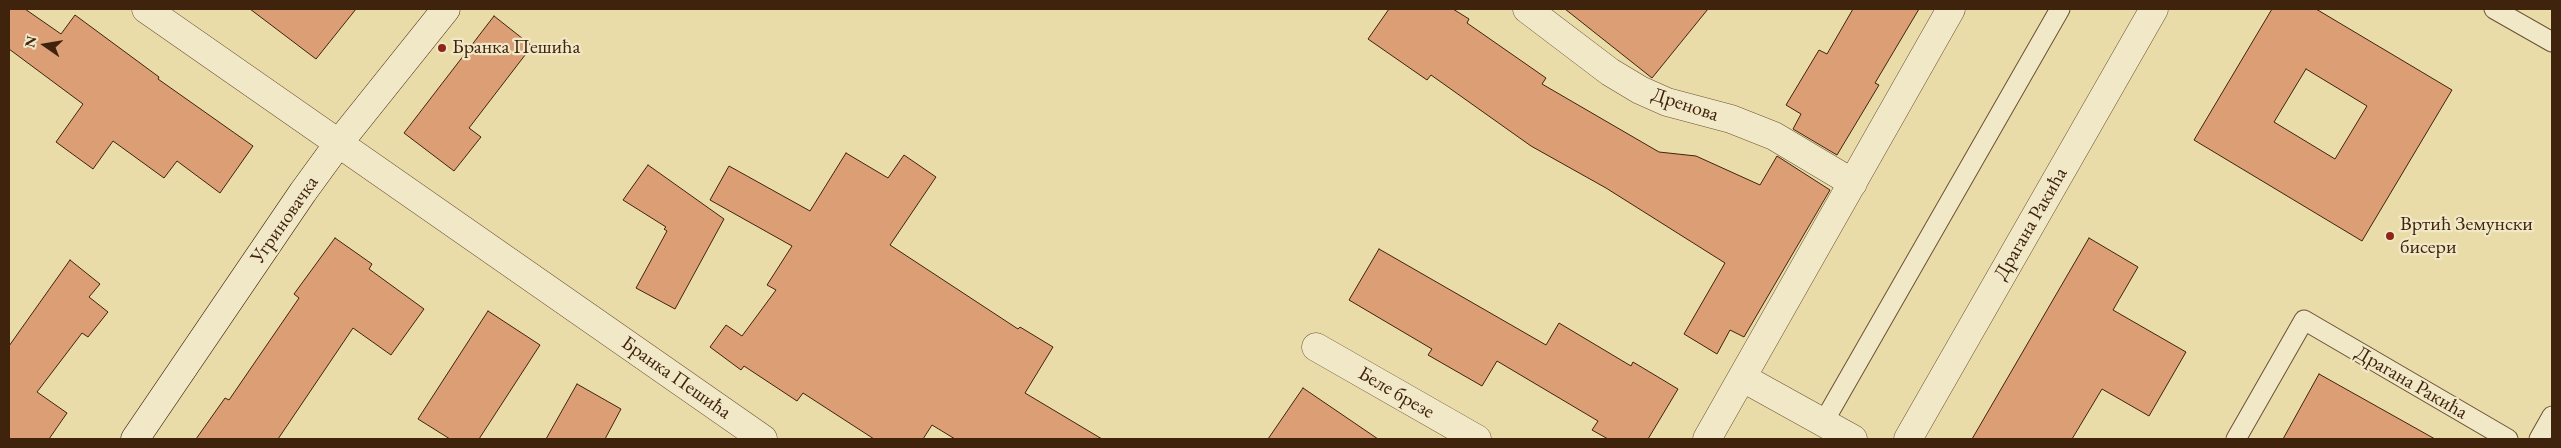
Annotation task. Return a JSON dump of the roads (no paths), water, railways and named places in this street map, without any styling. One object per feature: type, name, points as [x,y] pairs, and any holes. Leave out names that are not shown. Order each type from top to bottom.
[{"type":"street","name":"Бранка Пешића","points":[[146,9],[763,439]]},
{"type":"street","name":"Угриновачка","points":[[136,439],[338,144],[446,9]]},
{"type":"street","name":"Дренова","points":[[1527,9],[1610,72],[1640,90],[1667,102],[1731,119],[1774,136],[1853,183]]},
{"type":"street","points":[[1707,439],[1951,9]]},
{"type":"street","name":"Драгана Ракића","points":[[1908,439],[2154,9]]},
{"type":"street","name":"Беле брезе","points":[[1316,347],[1477,439]]},
{"type":"street","points":[[1743,378],[1819,431],[1853,439]]},
{"type":"lane","points":[[1819,431],[2060,9]]},
{"type":"lane","points":[[2494,9],[2552,42]]},
{"type":"lane","name":"Драгана Ракића","points":[[2236,439],[2304,320],[2508,439]]},
{"type":"lane","points":[[2539,439],[2552,416]]},
{"type":"place","name":"Бранка Пешића","points":[[442,48]]},
{"type":"place","name":"Вртић Земунски бисери","points":[[2390,236]]}]
